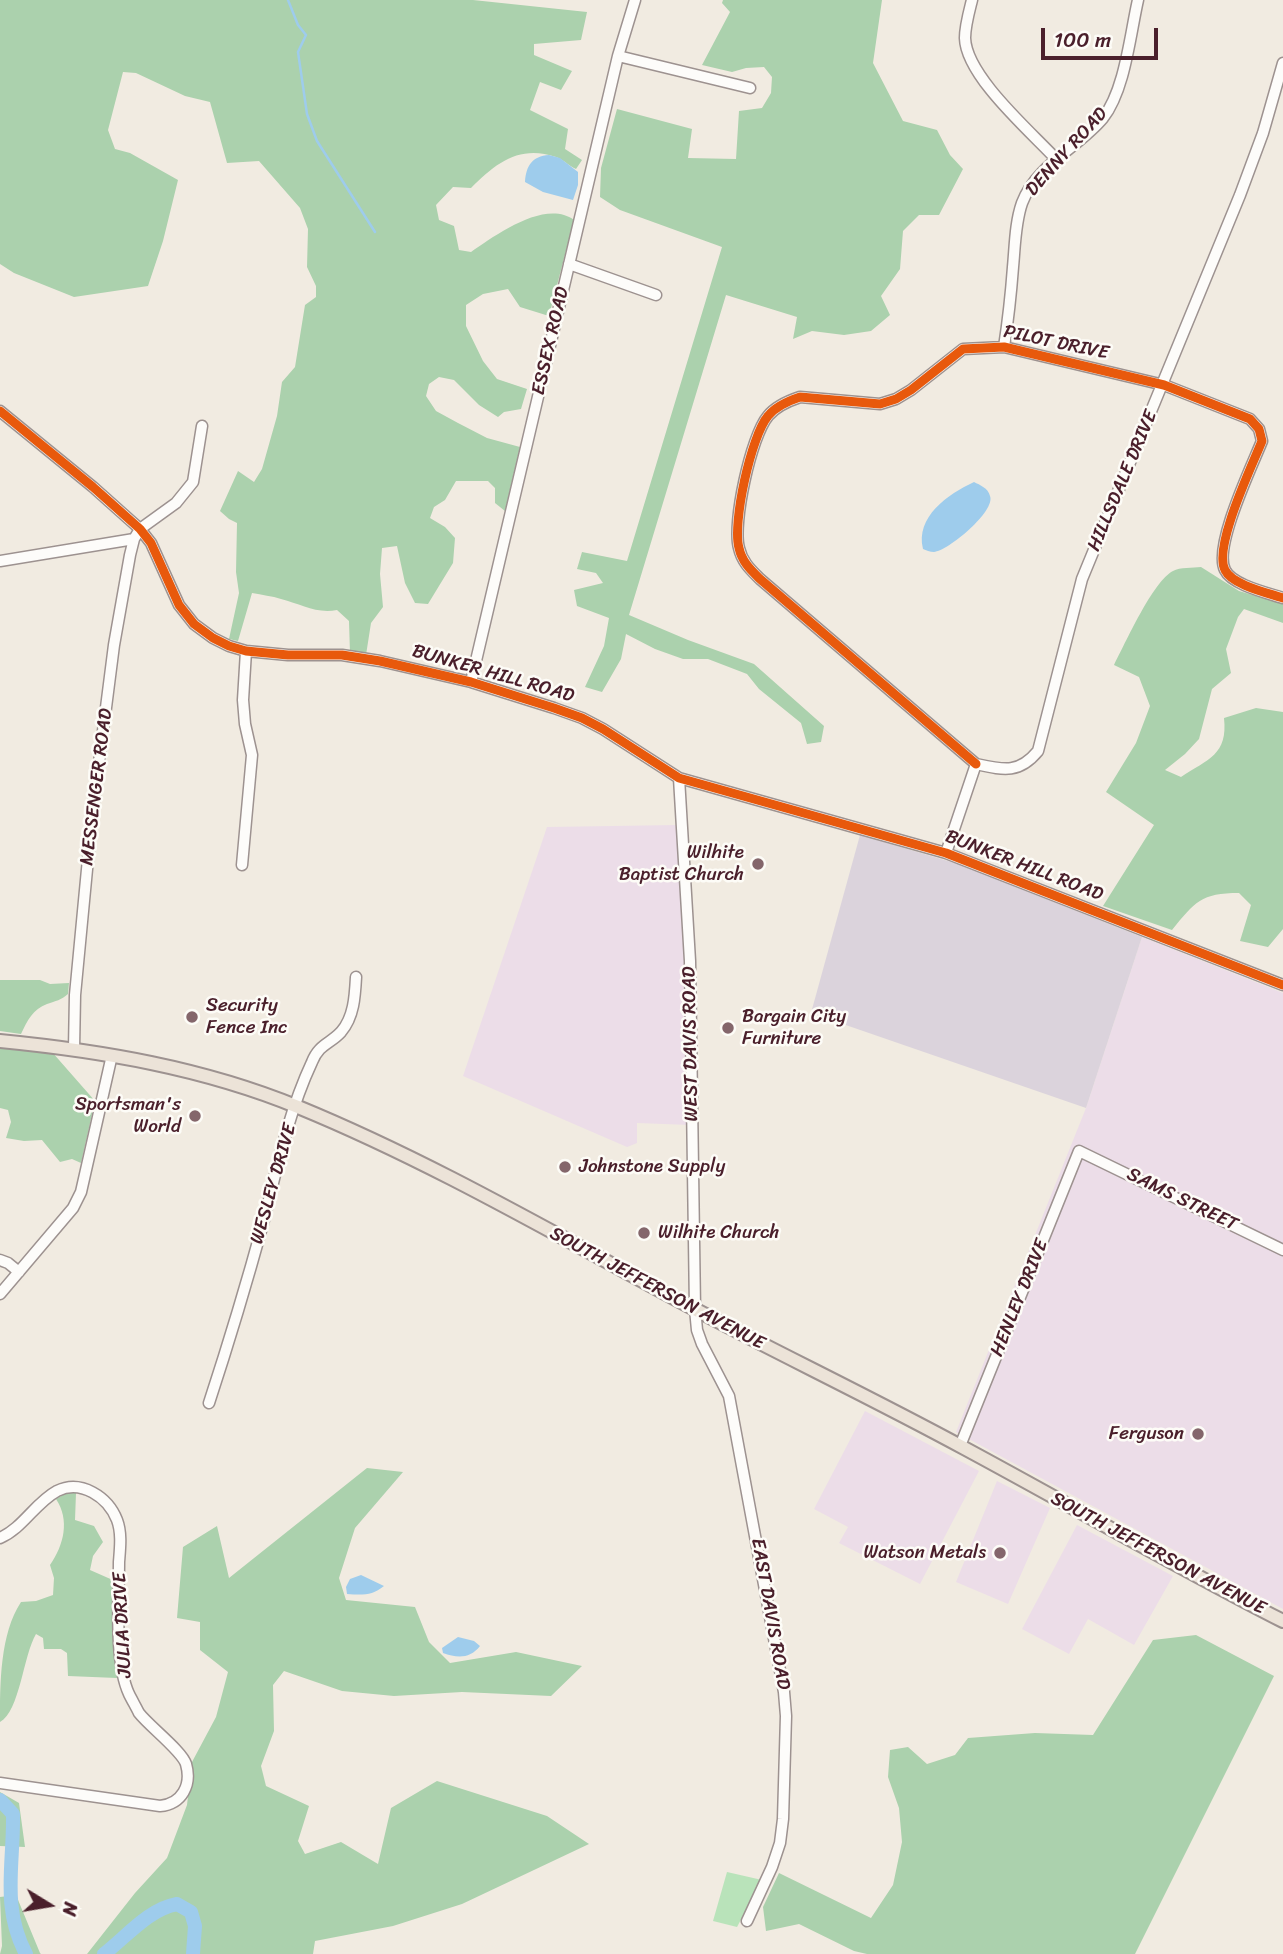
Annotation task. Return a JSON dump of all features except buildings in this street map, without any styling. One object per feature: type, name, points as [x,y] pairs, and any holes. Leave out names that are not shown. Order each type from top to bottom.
[{"type":"main road","name":"SOUTH JEFFERSON AVENUE","points":[[0,1041],[74,1049],[178,1069],[296,1106],[431,1168],[960,1446],[1283,1621]]},
{"type":"street","name":"ESSEX ROAD","points":[[471,682],[618,56],[635,0]]},
{"type":"street","points":[[972,0],[965,37],[968,58],[980,77],[1056,159]]},
{"type":"street","name":"DENNY ROAD","points":[[1004,347],[1016,235],[1023,202],[1032,185],[1056,159],[1104,117],[1116,95],[1138,0]]},
{"type":"street","points":[[618,56],[750,88]]},
{"type":"street","name":"HILLSDALE DRIVE","points":[[976,764],[1014,769],[1028,763],[1038,751],[1082,579],[1164,385],[1264,133],[1283,63]]},
{"type":"street","points":[[569,264],[656,295]]},
{"type":"street","name":"PILOT DRIVE","points":[[976,764],[760,579],[745,563],[736,535],[752,452],[762,424],[779,406],[800,397],[880,404],[903,395],[963,349],[1004,347],[1164,385],[1250,419],[1259,429],[1262,441],[1225,536],[1222,556],[1225,571],[1237,581],[1283,598]]},
{"type":"street","name":"BUNKER HILL ROAD","points":[[0,411],[140,529],[150,543],[179,605],[194,624],[213,638],[246,651],[288,656],[342,655],[471,682],[582,718],[679,778],[946,853],[1283,985]]},
{"type":"street","points":[[140,529],[176,503],[193,482],[202,426]]},
{"type":"street","name":"MESSENGER ROAD","points":[[74,1049],[75,995],[92,817],[114,645],[134,539],[140,529]]},
{"type":"street","points":[[0,561],[134,539]]},
{"type":"street","points":[[242,865],[252,755],[243,700],[246,651]]},
{"type":"street","points":[[946,853],[976,764]]},
{"type":"street","name":"WEST DAVIS ROAD","points":[[679,778],[690,961],[695,1309]]},
{"type":"street","name":"WESLEY DRIVE","points":[[209,1403],[241,1304],[296,1106],[312,1061],[327,1041],[340,1033],[350,1016],[355,999],[356,976]]},
{"type":"street","points":[[0,1294],[73,1208],[81,1192],[111,1055]]},
{"type":"street","name":"SAMS STREET","points":[[1079,1151],[1283,1250]]},
{"type":"street","name":"HENLEY DRIVE","points":[[960,1446],[1079,1151]]},
{"type":"street","points":[[0,1261],[8,1263],[19,1272]]},
{"type":"street","name":"EAST DAVIS ROAD","points":[[695,1309],[702,1344],[729,1396],[784,1692],[785,1754],[780,1843],[747,1921]]},
{"type":"street","name":"JULIA DRIVE","points":[[0,1538],[23,1524],[57,1491],[75,1486],[94,1492],[105,1503],[117,1520],[120,1538],[118,1614],[122,1668],[128,1691],[139,1713],[185,1762],[187,1781],[181,1798],[171,1805],[160,1806],[0,1783]]},
{"type":"shaded area","points":[[678,825],[685,927],[690,1125],[637,1123],[637,1143],[627,1147],[463,1076],[547,827]]},
{"type":"shaded area","points":[[860,835],[958,864],[1142,937],[1086,1108],[811,1013]]},
{"type":"shaded area","points":[[1142,937],[1283,993],[1283,1609],[956,1432],[1086,1108]]},
{"type":"shaded area","points":[[865,1411],[979,1471],[920,1584],[839,1543],[848,1527],[814,1509]]},
{"type":"shaded area","points":[[997,1481],[1050,1508],[1008,1604],[956,1582]]},
{"type":"shaded area","points":[[1077,1525],[1173,1576],[1134,1645],[1088,1619],[1069,1654],[1022,1629]]},
{"type":"green space","points":[[0,0],[473,0],[587,12],[581,40],[534,44],[534,55],[572,71],[561,90],[540,82],[530,110],[568,129],[565,149],[582,160],[576,169],[556,157],[531,153],[520,155],[490,170],[471,188],[453,187],[436,205],[439,220],[454,226],[459,250],[471,252],[507,229],[535,216],[562,215],[574,220],[549,316],[520,307],[508,289],[483,294],[466,305],[466,326],[483,361],[497,379],[527,389],[521,409],[504,412],[498,417],[479,405],[454,380],[439,377],[429,384],[426,396],[436,411],[458,423],[487,438],[520,447],[505,511],[495,503],[495,488],[488,481],[456,481],[445,500],[434,507],[430,518],[445,527],[455,538],[453,563],[428,604],[415,603],[405,583],[397,546],[382,548],[380,574],[383,607],[371,623],[366,655],[350,653],[349,621],[337,610],[315,610],[252,593],[238,641],[229,639],[239,593],[236,572],[237,523],[220,511],[238,471],[254,482],[262,469],[277,416],[282,382],[295,367],[305,305],[316,297],[316,286],[307,267],[308,229],[300,208],[259,161],[227,163],[210,102],[185,96],[136,73],[123,72],[108,130],[115,149],[130,153],[178,180],[163,241],[148,286],[74,297],[14,273],[0,264]]},
{"type":"green space","points":[[723,0],[882,0],[873,63],[903,121],[937,130],[950,155],[963,169],[939,215],[919,215],[903,231],[900,269],[881,296],[890,315],[871,331],[844,335],[812,331],[793,339],[797,317],[726,295],[629,615],[754,664],[824,726],[821,742],[807,744],[801,723],[759,689],[747,674],[708,659],[683,659],[626,634],[621,659],[602,692],[585,687],[604,646],[609,618],[577,606],[574,590],[603,583],[596,573],[577,569],[582,552],[627,561],[722,247],[620,210],[600,197],[601,168],[617,109],[692,129],[688,158],[736,159],[739,111],[762,108],[771,93],[772,77],[764,67],[732,72],[702,65],[730,12],[722,3]]},
{"type":"green space","points":[[1201,567],[1239,591],[1283,604],[1283,623],[1244,609],[1238,617],[1226,649],[1231,673],[1212,689],[1199,739],[1165,770],[1181,777],[1214,755],[1223,740],[1224,718],[1256,708],[1283,712],[1283,929],[1268,947],[1240,941],[1251,905],[1239,893],[1207,897],[1193,906],[1172,930],[1103,906],[1154,825],[1106,792],[1136,743],[1150,706],[1139,677],[1114,665],[1140,614],[1165,577],[1183,568]]},
{"type":"green space","points":[[0,980],[69,983],[68,994],[34,1012],[21,1034],[0,1031]]},
{"type":"green space","points":[[0,1046],[52,1052],[95,1101],[81,1163],[72,1159],[60,1162],[42,1140],[6,1138],[11,1122],[8,1110],[0,1108]]},
{"type":"green space","points":[[367,1468],[403,1472],[355,1528],[339,1578],[346,1600],[415,1607],[429,1642],[450,1663],[516,1652],[582,1666],[551,1696],[462,1692],[394,1696],[342,1691],[284,1671],[273,1685],[274,1731],[261,1766],[266,1786],[309,1806],[298,1841],[305,1854],[341,1842],[378,1864],[391,1808],[437,1781],[547,1816],[589,1844],[462,1904],[393,1926],[315,1941],[313,1954],[87,1954],[135,1893],[167,1858],[187,1805],[192,1762],[216,1717],[228,1672],[200,1650],[200,1622],[177,1618],[183,1547],[217,1526],[229,1578]]},
{"type":"green space","points":[[66,1493],[76,1493],[75,1520],[94,1526],[103,1542],[93,1556],[90,1570],[115,1581],[113,1616],[117,1678],[68,1676],[67,1653],[61,1649],[44,1649],[43,1638],[36,1634],[17,1695],[7,1716],[0,1722],[1,1675],[9,1629],[21,1602],[36,1601],[53,1595],[54,1578],[50,1565],[64,1532],[63,1515],[56,1499]]},
{"type":"green space","points":[[1196,1635],[1274,1676],[1135,1954],[867,1954],[854,1951],[799,1924],[766,1931],[763,1907],[779,1873],[871,1918],[893,1885],[902,1842],[899,1808],[888,1777],[890,1750],[908,1747],[927,1764],[955,1755],[968,1738],[1035,1733],[1093,1735],[1153,1640]]},
{"type":"green space","points":[[0,1792],[19,1803],[25,1847],[0,1846]]},
{"type":"green space","points":[[727,1872],[762,1880],[737,1927],[713,1921]]},
{"type":"green space","points":[[16,1895],[41,1954],[0,1954],[0,1897]]},
{"type":"water","points":[[549,155],[560,158],[578,172],[578,185],[573,200],[543,192],[525,182],[531,163],[538,157]]},
{"type":"water","points":[[974,482],[989,493],[990,503],[986,511],[950,545],[934,552],[923,549],[922,537],[929,517],[944,500]]},
{"type":"water","points":[[361,1575],[384,1586],[362,1595],[347,1594],[346,1587],[350,1579]]},
{"type":"water","points":[[458,1637],[474,1641],[480,1646],[463,1656],[443,1653],[442,1648]]},
{"type":"waterway","points":[[288,0],[298,25],[306,35],[298,52],[307,114],[317,141],[375,232]]},
{"type":"waterway","points":[[0,1800],[13,1814],[11,1902],[18,1937],[26,1954]]},
{"type":"waterway","points":[[104,1954],[148,1917],[177,1904],[191,1912],[195,1926],[193,1954]]},
{"type":"cycle path","points":[[976,764],[760,579],[742,557],[738,520],[744,481],[762,426],[771,412],[782,404],[800,397],[880,404],[911,390],[963,349],[1004,347],[1164,385],[1250,419],[1259,429],[1262,441],[1235,506],[1224,544],[1223,559],[1225,570],[1235,580],[1283,598]]},
{"type":"cycle path","points":[[0,411],[140,529],[151,543],[179,605],[194,624],[229,646],[246,651],[288,655],[342,655],[380,661],[471,682],[554,708],[603,729],[679,778],[946,853],[1283,985]]},
{"type":"place","name":"Wilhite Baptist Church","points":[[758,864]]},
{"type":"place","name":"Security Fence Inc","points":[[192,1017]]},
{"type":"place","name":"Bargain City Furniture","points":[[728,1028]]},
{"type":"place","name":"Sportsman's World","points":[[195,1116]]},
{"type":"place","name":"Johnstone Supply","points":[[565,1167]]},
{"type":"place","name":"Wilhite Church","points":[[644,1233]]},
{"type":"place","name":"Ferguson","points":[[1198,1434]]},
{"type":"place","name":"Watson Metals","points":[[1000,1553]]}]
